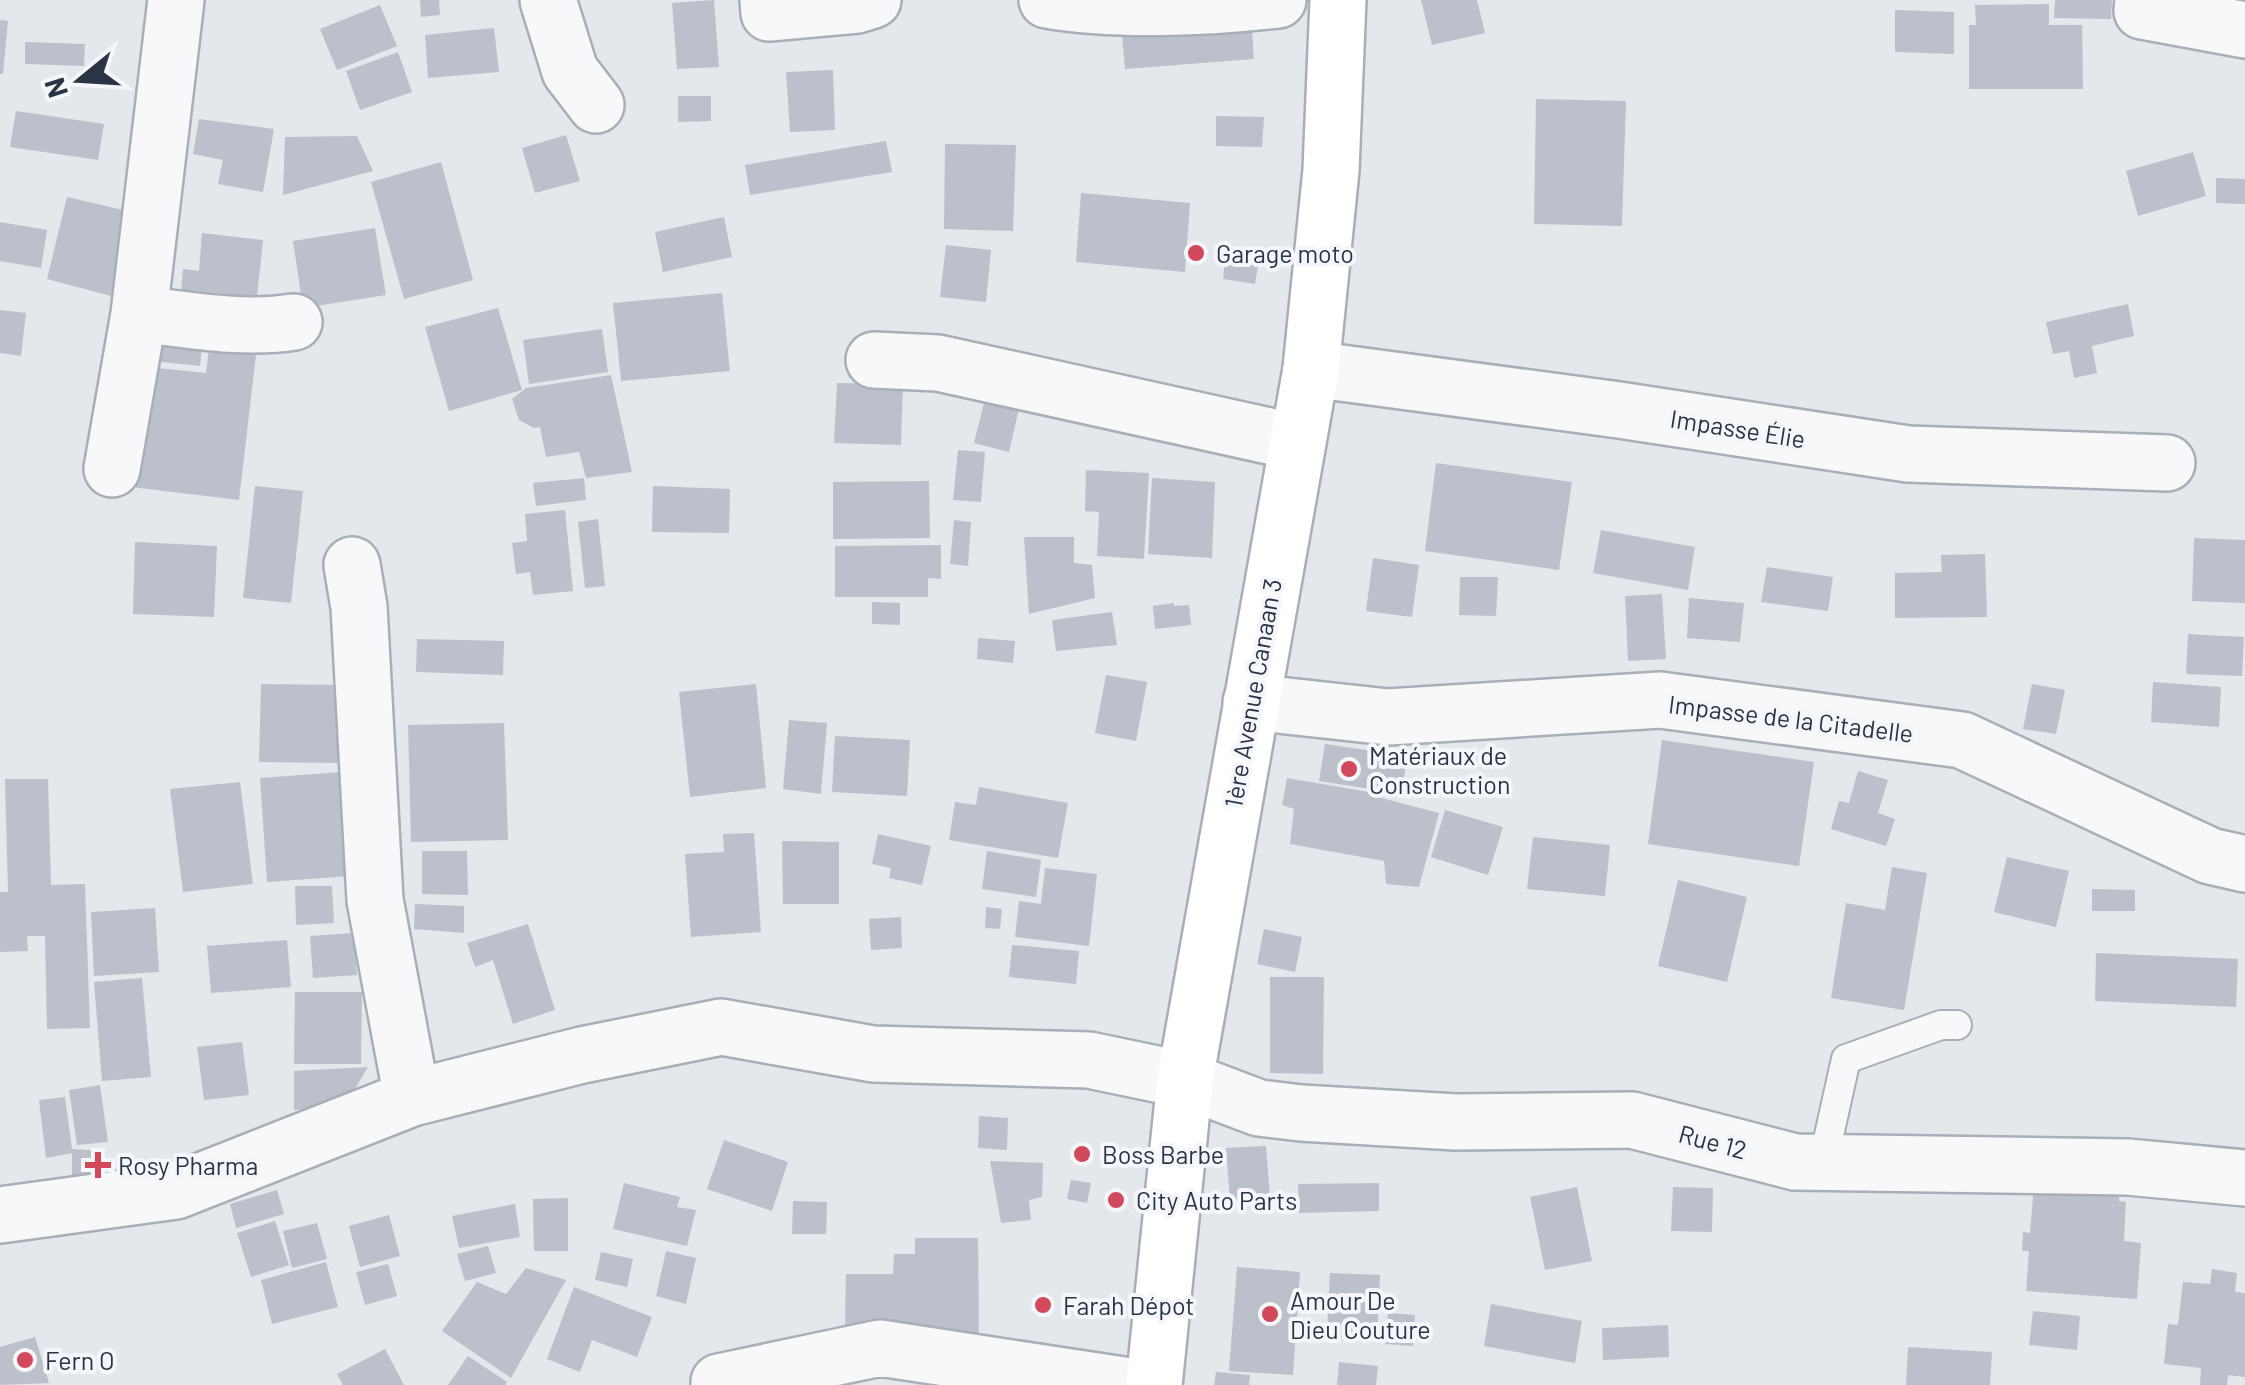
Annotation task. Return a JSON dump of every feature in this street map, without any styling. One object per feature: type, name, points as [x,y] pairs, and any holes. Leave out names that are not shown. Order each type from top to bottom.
[{"type":"main road","name":"1ère Avenue Canaan 3","points":[[1154,1385],[1186,1080],[1311,369],[1331,170],[1338,0]]},
{"type":"street","points":[[112,470],[139,314],[176,0]]},
{"type":"street","points":[[548,0],[570,71],[596,105]]},
{"type":"street","points":[[768,0],[770,13],[873,0]]},
{"type":"street","points":[[1047,0],[1072,4],[1228,6],[1278,0]]},
{"type":"street","points":[[2143,0],[2142,11],[2245,30]]},
{"type":"street","points":[[139,314],[224,324],[274,326],[294,322]]},
{"type":"street","points":[[874,360],[938,363],[1296,442]]},
{"type":"street","name":"Impasse Élie","points":[[1311,369],[1908,454],[2167,463]]},
{"type":"street","points":[[352,565],[359,607],[374,900],[412,1098]]},
{"type":"street","name":"Impasse de la Citadelle","points":[[1251,702],[1388,717],[1660,700],[1962,740],[2210,856],[2245,864]]},
{"type":"street","name":"Rue 12","points":[[0,1215],[176,1191],[412,1098],[582,1055],[721,1028],[874,1054],[1089,1060],[1186,1080],[1259,1108],[1301,1113],[1456,1122],[1632,1120],[1821,1168],[2128,1166],[2245,1178]]},
{"type":"street","points":[[719,1382],[880,1348],[1124,1385]]},
{"type":"lane","points":[[1821,1168],[1846,1059],[1941,1025],[1957,1025]]},
{"type":"building","points":[[420,0],[439,0],[440,15],[421,17]]},
{"type":"building","points":[[714,0],[719,67],[677,69],[672,3]]},
{"type":"building","points":[[1421,0],[1477,0],[1485,33],[1432,45]]},
{"type":"building","points":[[2055,0],[2112,0],[2111,19],[2054,18]]},
{"type":"building","points":[[2049,4],[2049,25],[2082,25],[2083,89],[1969,89],[1969,25],[1976,25],[1975,5]]},
{"type":"building","points":[[380,5],[397,46],[337,70],[320,29]]},
{"type":"building","points":[[1895,10],[1954,12],[1954,54],[1895,52]]},
{"type":"building","points":[[1251,15],[1254,59],[1125,69],[1121,24]]},
{"type":"building","points":[[0,20],[8,21],[3,74],[0,74]]},
{"type":"building","points":[[494,28],[499,72],[428,78],[425,35]]},
{"type":"building","points":[[25,42],[85,44],[84,66],[25,64]]},
{"type":"building","points":[[398,52],[412,92],[360,110],[346,71]]},
{"type":"building","points":[[833,70],[835,130],[790,132],[786,72]]},
{"type":"building","points":[[678,96],[711,96],[711,121],[678,122]]},
{"type":"building","points":[[1536,99],[1626,101],[1622,226],[1534,224]]},
{"type":"building","points":[[16,111],[104,124],[98,160],[10,147]]},
{"type":"building","points":[[1216,116],[1264,117],[1262,147],[1216,146]]},
{"type":"building","points":[[199,119],[274,129],[263,192],[218,184],[223,160],[193,154]]},
{"type":"building","points":[[566,135],[580,181],[535,193],[522,148]]},
{"type":"building","points":[[357,136],[373,171],[283,195],[285,137]]},
{"type":"building","points":[[886,141],[892,172],[750,195],[745,165]]},
{"type":"building","points":[[945,144],[1016,145],[1013,231],[944,229]]},
{"type":"building","points":[[2193,152],[2206,196],[2138,216],[2126,171]]},
{"type":"building","points":[[441,162],[473,280],[404,299],[371,182]]},
{"type":"building","points":[[2216,178],[2245,179],[2245,204],[2216,203]]},
{"type":"building","points":[[1081,193],[1190,203],[1185,272],[1076,262]]},
{"type":"building","points":[[67,197],[132,212],[111,296],[47,279]]},
{"type":"building","points":[[724,217],[732,257],[663,272],[655,232]]},
{"type":"building","points":[[0,222],[47,230],[41,268],[0,261]]},
{"type":"building","points":[[375,228],[386,295],[303,308],[293,241]]},
{"type":"building","points":[[202,233],[263,240],[255,316],[180,308],[183,269],[199,271]]},
{"type":"building","points":[[946,245],[991,250],[986,302],[940,297]]},
{"type":"building","points":[[1226,254],[1259,259],[1255,284],[1223,279]]},
{"type":"building","points":[[722,293],[730,371],[621,381],[613,303]]},
{"type":"building","points":[[2128,304],[2134,336],[2092,346],[2097,373],[2074,378],[2069,351],[2053,354],[2046,322]]},
{"type":"building","points":[[498,308],[522,390],[449,411],[425,327]]},
{"type":"building","points":[[0,310],[26,313],[21,356],[0,353]]},
{"type":"building","points":[[602,329],[608,372],[529,384],[523,340]]},
{"type":"building","points":[[157,330],[203,334],[200,366],[153,361]]},
{"type":"building","points":[[211,333],[258,338],[239,500],[131,487],[147,367],[206,373]]},
{"type":"building","points":[[611,375],[632,472],[586,478],[579,452],[546,457],[540,427],[519,420],[512,399],[526,388]]},
{"type":"building","points":[[837,383],[903,384],[901,445],[834,443]]},
{"type":"building","points":[[986,395],[1020,404],[1009,452],[974,443]]},
{"type":"building","points":[[958,450],[985,452],[981,502],[953,500]]},
{"type":"building","points":[[1436,463],[1572,482],[1559,570],[1425,551]]},
{"type":"building","points":[[1086,470],[1149,473],[1144,559],[1097,556],[1099,512],[1085,511]]},
{"type":"building","points":[[584,478],[586,500],[536,506],[533,483]]},
{"type":"building","points":[[1152,478],[1215,482],[1212,558],[1148,554]]},
{"type":"building","points":[[929,481],[930,538],[833,539],[833,482]]},
{"type":"building","points":[[255,486],[303,491],[291,603],[243,598]]},
{"type":"building","points":[[653,486],[730,489],[729,533],[652,532]]},
{"type":"building","points":[[565,510],[573,591],[533,595],[530,572],[516,574],[512,543],[527,541],[525,514]]},
{"type":"building","points":[[598,519],[605,586],[585,588],[578,522]]},
{"type":"building","points":[[954,520],[971,522],[968,566],[950,564]]},
{"type":"building","points":[[1601,530],[1695,547],[1688,590],[1593,573]]},
{"type":"building","points":[[1024,537],[1074,537],[1074,563],[1092,565],[1095,598],[1029,614]]},
{"type":"building","points":[[2194,538],[2245,540],[2245,603],[2192,601]]},
{"type":"building","points":[[135,542],[217,546],[214,617],[133,614]]},
{"type":"building","points":[[941,545],[941,579],[928,578],[928,597],[835,597],[835,546]]},
{"type":"building","points":[[1985,554],[1987,617],[1895,618],[1895,573],[1942,572],[1941,555]]},
{"type":"building","points":[[1373,558],[1419,565],[1412,617],[1366,611]]},
{"type":"building","points":[[1767,567],[1833,577],[1828,611],[1761,602]]},
{"type":"building","points":[[1460,577],[1498,577],[1496,616],[1459,615]]},
{"type":"building","points":[[1662,594],[1666,659],[1628,661],[1625,596]]},
{"type":"building","points":[[1689,598],[1744,603],[1740,642],[1687,638]]},
{"type":"building","points":[[872,602],[900,603],[900,625],[872,624]]},
{"type":"building","points":[[1189,605],[1191,625],[1155,629],[1153,606]]},
{"type":"building","points":[[1112,612],[1117,645],[1056,651],[1052,620]]},
{"type":"building","points":[[2188,634],[2244,637],[2242,676],[2186,674]]},
{"type":"building","points":[[978,638],[1015,641],[1013,663],[977,659]]},
{"type":"building","points":[[417,639],[504,641],[503,675],[416,672]]},
{"type":"building","points":[[1106,675],[1147,682],[1136,741],[1095,733]]},
{"type":"building","points":[[2153,682],[2221,687],[2219,727],[2151,722]]},
{"type":"building","points":[[261,684],[345,685],[344,763],[259,762]]},
{"type":"building","points":[[756,684],[766,788],[690,797],[679,692]]},
{"type":"building","points":[[2032,684],[2065,690],[2056,734],[2023,729]]},
{"type":"building","points":[[789,720],[827,723],[821,794],[783,789]]},
{"type":"building","points":[[504,723],[508,840],[411,842],[408,725]]},
{"type":"building","points":[[835,736],[910,740],[907,796],[832,792]]},
{"type":"building","points":[[1662,740],[1814,762],[1799,866],[1648,844]]},
{"type":"building","points":[[1325,744],[1407,756],[1402,794],[1319,781]]},
{"type":"building","points":[[1858,771],[1888,780],[1878,813],[1895,819],[1886,846],[1831,829],[1839,801],[1849,803]]},
{"type":"building","points":[[342,772],[350,876],[267,882],[260,778]]},
{"type":"building","points":[[1287,778],[1375,793],[1374,796],[1439,813],[1419,887],[1386,884],[1384,861],[1290,844],[1294,809],[1282,805]]},
{"type":"building","points":[[5,779],[48,779],[51,885],[85,884],[90,1028],[47,1029],[45,936],[27,936],[28,951],[0,952],[0,892],[8,892]]},
{"type":"building","points":[[240,782],[253,884],[183,892],[170,789]]},
{"type":"building","points":[[979,787],[1068,803],[1058,858],[949,840],[955,802],[976,805]]},
{"type":"building","points":[[1445,810],[1503,827],[1488,875],[1431,857]]},
{"type":"building","points":[[754,833],[761,932],[691,937],[685,854],[724,852],[723,834]]},
{"type":"building","points":[[878,834],[931,846],[922,885],[889,878],[891,868],[872,864]]},
{"type":"building","points":[[1533,837],[1610,845],[1605,896],[1527,889]]},
{"type":"building","points":[[782,841],[839,842],[839,904],[783,904]]},
{"type":"building","points":[[422,851],[467,851],[468,895],[422,894]]},
{"type":"building","points":[[987,851],[1041,860],[1036,897],[982,889]]},
{"type":"building","points":[[2007,857],[2069,871],[2056,927],[1994,912]]},
{"type":"building","points":[[1892,867],[1927,873],[1904,1010],[1831,998],[1846,903],[1885,910]]},
{"type":"building","points":[[1045,868],[1097,874],[1089,946],[1015,937],[1019,901],[1041,904]]},
{"type":"building","points":[[1678,880],[1747,897],[1727,982],[1658,966]]},
{"type":"building","points":[[295,886],[332,886],[334,923],[296,925]]},
{"type":"building","points":[[2092,889],[2135,890],[2135,911],[2092,911]]},
{"type":"building","points":[[415,904],[464,906],[464,933],[414,929]]},
{"type":"building","points":[[986,907],[1002,909],[1000,929],[985,928]]},
{"type":"building","points":[[155,908],[159,972],[94,976],[91,912]]},
{"type":"building","points":[[901,917],[902,948],[871,950],[869,919]]},
{"type":"building","points":[[528,924],[555,1010],[513,1024],[493,960],[475,967],[467,943]]},
{"type":"building","points":[[1264,929],[1302,937],[1295,972],[1257,964]]},
{"type":"building","points":[[354,933],[357,975],[313,978],[310,936]]},
{"type":"building","points":[[287,940],[291,987],[211,993],[207,946]]},
{"type":"building","points":[[1012,945],[1079,951],[1076,984],[1009,977]]},
{"type":"building","points":[[2096,953],[2238,959],[2236,1007],[2095,1001]]},
{"type":"building","points":[[1270,977],[1324,977],[1323,1074],[1270,1073]]},
{"type":"building","points":[[142,978],[151,1077],[102,1081],[94,982]]},
{"type":"building","points":[[295,992],[362,992],[361,1064],[294,1064]]},
{"type":"building","points":[[242,1042],[249,1095],[204,1100],[197,1047]]},
{"type":"building","points":[[368,1067],[344,1107],[294,1110],[294,1071]]},
{"type":"building","points":[[100,1085],[108,1142],[77,1145],[69,1090]]},
{"type":"building","points":[[65,1097],[72,1149],[102,1151],[100,1176],[72,1176],[72,1153],[46,1158],[39,1100]]},
{"type":"building","points":[[979,1116],[1008,1118],[1007,1150],[978,1148]]},
{"type":"building","points":[[724,1140],[788,1162],[772,1211],[707,1189]]},
{"type":"building","points":[[1266,1146],[1270,1197],[1230,1200],[1226,1148]]},
{"type":"building","points":[[990,1161],[1043,1163],[1042,1197],[1029,1200],[1031,1220],[1001,1223]]},
{"type":"building","points":[[1071,1180],[1091,1183],[1087,1203],[1067,1199]]},
{"type":"building","points":[[624,1183],[680,1197],[677,1207],[696,1210],[687,1246],[613,1229]]},
{"type":"building","points":[[1379,1183],[1379,1211],[1299,1213],[1298,1184]]},
{"type":"building","points":[[2034,1184],[2120,1190],[2119,1201],[2126,1202],[2124,1241],[2141,1243],[2137,1299],[2026,1291],[2029,1251],[2022,1251],[2023,1232],[2030,1233]]},
{"type":"building","points":[[1577,1187],[1592,1261],[1545,1270],[1530,1197]]},
{"type":"building","points":[[1673,1187],[1713,1188],[1712,1232],[1671,1231]]},
{"type":"building","points":[[277,1190],[284,1214],[236,1228],[230,1204]]},
{"type":"building","points":[[568,1198],[568,1251],[534,1251],[533,1199]]},
{"type":"building","points":[[793,1201],[827,1202],[826,1234],[792,1234]]},
{"type":"building","points":[[515,1204],[520,1237],[459,1248],[452,1216]]},
{"type":"building","points":[[389,1215],[400,1256],[360,1267],[349,1226]]},
{"type":"building","points":[[275,1221],[289,1265],[251,1277],[237,1233]]},
{"type":"building","points":[[317,1223],[327,1259],[292,1268],[283,1231]]},
{"type":"building","points":[[915,1238],[978,1238],[979,1337],[845,1329],[846,1274],[893,1274],[894,1254],[915,1254]]},
{"type":"building","points":[[488,1246],[496,1273],[465,1281],[457,1254]]},
{"type":"building","points":[[666,1251],[696,1258],[686,1304],[656,1296]]},
{"type":"building","points":[[601,1252],[633,1259],[627,1287],[595,1280]]},
{"type":"building","points":[[326,1262],[338,1307],[272,1324],[261,1280]]},
{"type":"building","points":[[388,1264],[397,1296],[365,1305],[356,1272]]},
{"type":"building","points":[[1237,1267],[1300,1272],[1293,1375],[1229,1371]]},
{"type":"building","points":[[526,1268],[566,1280],[511,1378],[442,1331],[477,1282],[506,1294]]},
{"type":"building","points":[[2212,1269],[2237,1273],[2235,1292],[2245,1293],[2245,1377],[2228,1375],[2227,1385],[2200,1385],[2201,1368],[2164,1364],[2168,1324],[2178,1325],[2183,1282],[2210,1284]]},
{"type":"building","points":[[1330,1273],[1380,1275],[1377,1339],[1327,1337]]},
{"type":"building","points":[[574,1287],[652,1317],[637,1357],[592,1340],[580,1372],[547,1359]]},
{"type":"building","points":[[1491,1304],[1582,1321],[1575,1363],[1484,1346]]},
{"type":"building","points":[[2033,1311],[2080,1316],[2077,1350],[2029,1345]]},
{"type":"building","points":[[1388,1313],[1415,1315],[1413,1346],[1385,1344]]},
{"type":"building","points":[[1668,1325],[1669,1357],[1603,1360],[1602,1328]]},
{"type":"building","points":[[35,1337],[49,1383],[0,1385],[0,1347]]},
{"type":"building","points":[[1908,1347],[1992,1352],[1990,1385],[1906,1385]]},
{"type":"building","points":[[385,1349],[404,1385],[343,1385],[337,1374]]},
{"type":"building","points":[[468,1356],[507,1382],[505,1385],[448,1385]]},
{"type":"building","points":[[1339,1362],[1378,1366],[1376,1385],[1337,1385]]},
{"type":"building","points":[[1216,1372],[1250,1375],[1249,1385],[1214,1385]]},
{"type":"place","name":"Garage moto","points":[[1196,253]]},
{"type":"place","name":"Matériaux de Construction","points":[[1349,769]]},
{"type":"place","name":"Boss Barbe","points":[[1082,1154]]},
{"type":"place","name":"Rosy Pharma","points":[[98,1165]]},
{"type":"place","name":"City Auto Parts","points":[[1116,1200]]},
{"type":"place","name":"Farah Dépot","points":[[1043,1305]]},
{"type":"place","name":"Amour De Dieu Couture","points":[[1270,1314]]},
{"type":"place","name":"Fern O","points":[[25,1360]]}]
